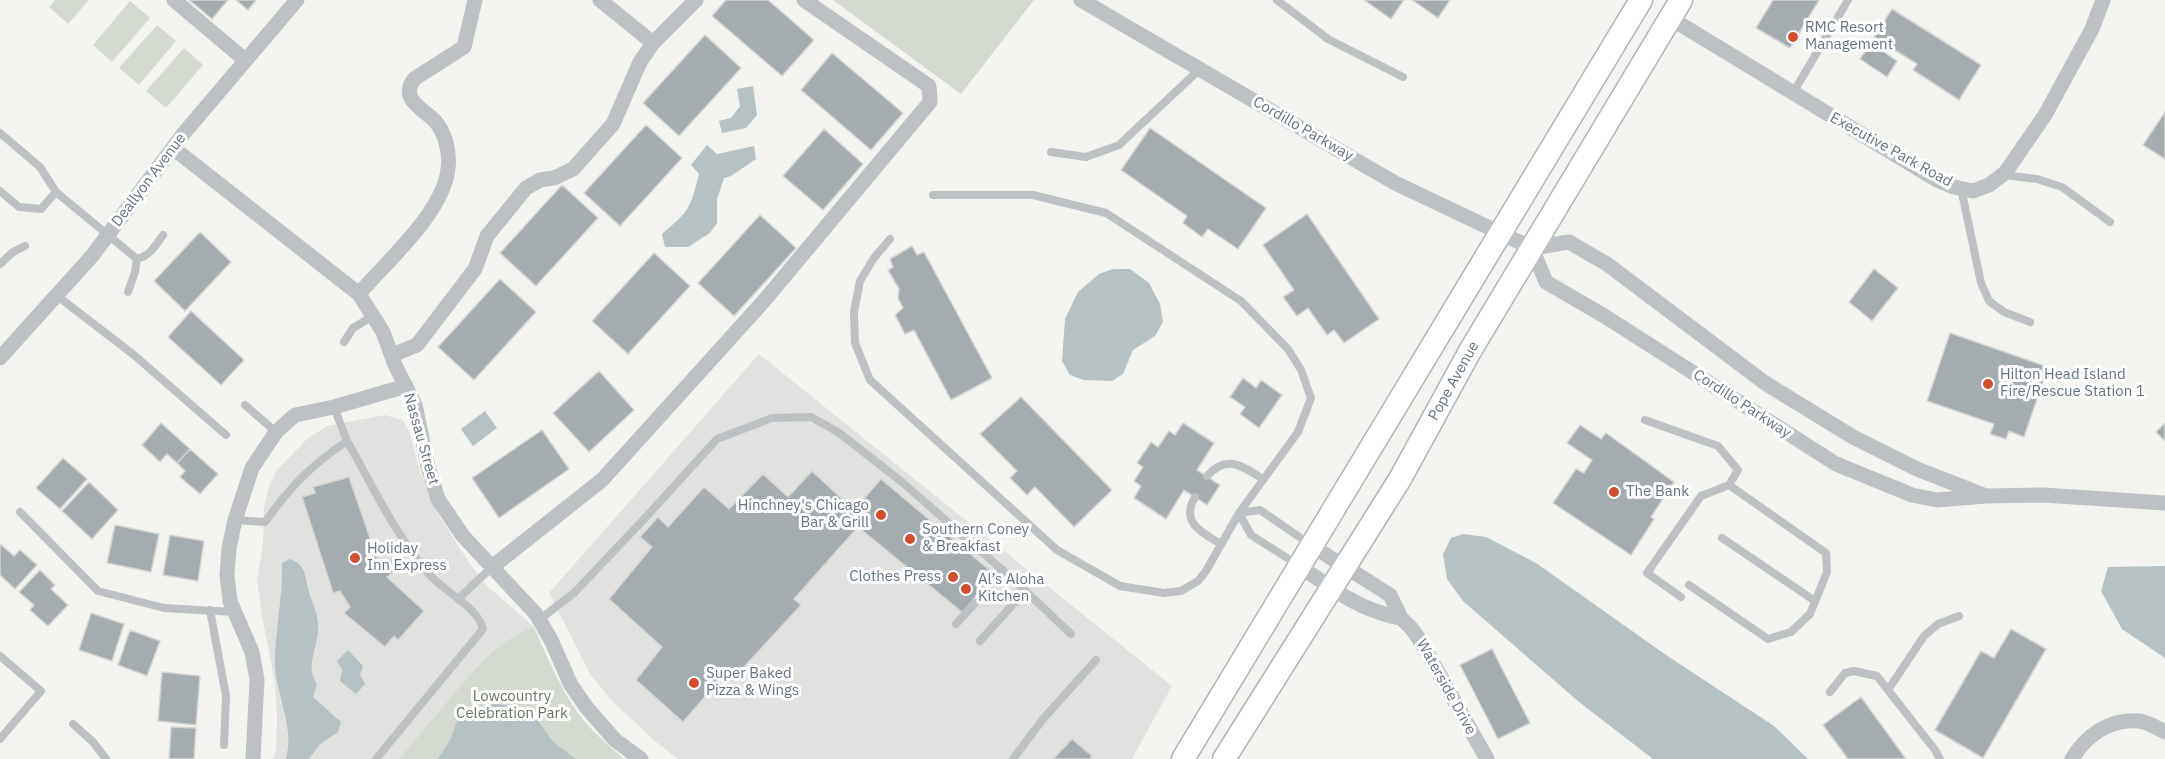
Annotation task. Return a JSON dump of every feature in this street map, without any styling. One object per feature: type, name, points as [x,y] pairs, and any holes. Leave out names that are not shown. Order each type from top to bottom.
[{"type":"main road","points":[[1183,759],[1641,0]]},
{"type":"main road","name":"Pope Avenue","points":[[1224,759],[1400,479],[1470,351],[1676,9]]},
{"type":"street","points":[[174,0],[245,60]]},
{"type":"street","name":"Deallyon Avenue","points":[[0,358],[92,256],[173,148],[297,0]]},
{"type":"street","points":[[359,294],[391,259],[441,195],[448,170],[448,151],[443,132],[435,120],[415,104],[410,85],[414,79],[464,47],[475,0]]},
{"type":"street","points":[[600,0],[652,43]]},
{"type":"street","points":[[392,355],[417,345],[474,268],[487,236],[526,188],[540,180],[554,178],[573,169],[613,124],[640,62],[652,43],[696,0]]},
{"type":"street","points":[[492,567],[602,480],[764,302],[930,102],[929,86],[804,0]]},
{"type":"street","name":"Cordillo Parkway","points":[[1081,0],[1100,5],[1200,69],[1395,183],[1532,248],[1569,242],[1607,264],[1765,382],[1853,437],[1917,469],[1986,496]]},
{"type":"street","name":"Executive Park Road","points":[[1676,9],[1793,93],[1937,180],[1973,191],[1989,185],[2002,175],[2045,115],[2092,29],[2103,0]]},
{"type":"street","name":"Nassau Street","points":[[173,148],[359,294],[383,332],[415,405],[428,467],[438,499],[463,536],[539,620],[551,640],[571,685],[587,708],[615,740],[642,759]]},
{"type":"street","name":"Cordillo Parkway","points":[[1532,248],[1546,282],[1606,317],[1836,464],[1912,495],[1937,500],[1986,496],[2099,497],[2165,503]]},
{"type":"street","points":[[253,759],[257,680],[252,652],[230,601],[227,575],[229,548],[235,520],[252,468],[276,432],[295,415],[334,407],[406,386]]},
{"type":"street","name":"Waterside Drive","points":[[1312,546],[1390,596],[1401,618],[1421,642],[1487,759]]},
{"type":"street","points":[[1300,566],[1331,589],[1379,614],[1401,618]]},
{"type":"street","points":[[2073,759],[2095,733],[2121,721],[2141,721],[2165,732]]},
{"type":"lane","points":[[1277,0],[1328,39],[1403,77]]},
{"type":"lane","points":[[1793,93],[1848,0]]},
{"type":"lane","points":[[1051,152],[1086,157],[1119,145],[1200,69]]},
{"type":"lane","points":[[0,134],[40,167],[56,192],[137,259],[153,251],[163,235]]},
{"type":"lane","points":[[2002,175],[2037,179],[2062,187],[2110,222]]},
{"type":"lane","points":[[1960,188],[1981,283],[1989,301],[2004,312],[2030,322]]},
{"type":"lane","points":[[0,191],[19,207],[40,208],[56,192]]},
{"type":"lane","points":[[890,239],[874,258],[860,281],[854,312],[855,343],[870,380],[1058,550],[1120,586],[1164,593],[1181,591],[1202,576],[1239,513],[1298,432],[1311,398],[1301,370],[1288,350],[1241,301],[1107,213],[1033,195],[933,195]]},
{"type":"lane","points":[[0,264],[13,252],[25,246]]},
{"type":"lane","points":[[128,292],[137,259]]},
{"type":"lane","points":[[56,295],[134,355],[226,435]]},
{"type":"lane","points":[[344,342],[353,328],[373,316]]},
{"type":"lane","points":[[245,405],[276,432]]},
{"type":"lane","points":[[334,407],[347,441],[410,550],[431,576],[477,616],[483,629],[376,759]]},
{"type":"lane","points":[[539,620],[574,593],[717,439],[772,418],[811,417],[838,432],[902,482],[1003,570],[1071,634]]},
{"type":"lane","points":[[1645,420],[1718,446],[1738,470],[1729,485],[1701,496],[1647,573],[1681,597]]},
{"type":"lane","points":[[235,520],[265,522],[297,481],[317,461],[347,441]]},
{"type":"lane","points":[[1207,476],[1222,465],[1234,463],[1263,479]]},
{"type":"lane","points":[[1689,585],[1768,639],[1791,632],[1810,614],[1827,572],[1826,553],[1729,485]]},
{"type":"lane","points":[[1195,497],[1189,510],[1191,521],[1201,532],[1221,544]]},
{"type":"lane","points":[[1239,513],[1260,510],[1312,546]]},
{"type":"lane","points":[[20,512],[98,591],[164,608],[234,612]]},
{"type":"lane","points":[[1239,513],[1251,535],[1300,566]]},
{"type":"lane","points":[[1722,538],[1815,601]]},
{"type":"lane","points":[[458,600],[492,567]]},
{"type":"lane","points":[[984,592],[1003,570]]},
{"type":"lane","points":[[980,641],[1025,591]]},
{"type":"lane","points":[[956,624],[975,603]]},
{"type":"lane","points":[[210,610],[226,696],[224,744]]},
{"type":"lane","points":[[1888,690],[1924,636],[1938,624],[1959,616]]},
{"type":"lane","points":[[0,656],[41,691],[0,739]]},
{"type":"lane","points":[[1013,759],[1043,719],[1096,660]]},
{"type":"lane","points":[[1830,692],[1845,673],[1854,671],[1877,676],[1940,759]]},
{"type":"lane","points":[[73,724],[93,742],[106,759]]},
{"type":"shaded area","points":[[753,86],[757,115],[746,128],[722,133],[719,121],[731,118],[740,106],[737,89]]},
{"type":"shaded area","points":[[707,145],[717,154],[754,146],[756,159],[731,176],[724,178],[717,199],[717,223],[710,233],[688,247],[665,247],[662,234],[688,208],[699,174],[691,165]]},
{"type":"shaded area","points":[[1113,269],[1130,269],[1149,283],[1160,304],[1163,322],[1155,336],[1133,350],[1123,374],[1112,381],[1084,380],[1070,375],[1062,361],[1065,319],[1078,292],[1099,274]]},
{"type":"shaded area","points":[[759,354],[1172,686],[1132,759],[678,759],[613,702],[590,674],[549,593]]},
{"type":"shaded area","points":[[485,411],[497,428],[473,446],[461,429]]},
{"type":"shaded area","points":[[385,415],[402,420],[409,430],[420,472],[438,514],[470,564],[486,585],[533,626],[504,642],[490,654],[465,680],[399,759],[273,759],[276,750],[277,719],[275,683],[257,580],[268,490],[276,471],[307,439],[327,426]]},
{"type":"shaded area","points":[[1463,534],[1486,537],[1536,563],[1666,655],[1774,726],[1808,759],[1653,759],[1579,702],[1463,601],[1447,579],[1443,554],[1451,538]]},
{"type":"shaded area","points":[[290,559],[303,569],[317,617],[318,630],[312,671],[317,684],[313,697],[341,722],[338,732],[319,745],[309,759],[286,759],[287,723],[276,676],[275,651],[282,563]]},
{"type":"shaded area","points":[[2165,566],[2165,658],[2122,629],[2101,591],[2108,567]]},
{"type":"shaded area","points":[[348,650],[363,666],[360,675],[365,684],[356,694],[340,681],[342,670],[337,661]]},
{"type":"shaded area","points":[[493,703],[510,706],[528,718],[534,715],[553,742],[576,759],[438,759],[450,740],[457,721]]},
{"type":"green space","points":[[55,0],[89,0],[68,24],[49,7]]},
{"type":"green space","points":[[833,0],[1034,0],[961,94]]},
{"type":"green space","points":[[130,1],[150,18],[112,62],[93,45]]},
{"type":"green space","points":[[157,25],[176,41],[139,85],[119,68]]},
{"type":"green space","points":[[184,48],[203,65],[166,108],[146,91]]},
{"type":"green space","name":"Lowcountry Celebration Park","points":[[533,626],[571,703],[594,732],[624,759],[399,759],[465,680],[490,654],[504,642]]},
{"type":"building","points":[[189,0],[228,0],[212,19]]},
{"type":"building","points":[[236,0],[256,0],[248,10]]},
{"type":"building","points":[[726,0],[768,0],[814,40],[782,76],[712,16]]},
{"type":"building","points":[[1364,0],[1404,0],[1391,19]]},
{"type":"building","points":[[1412,0],[1450,0],[1438,18]]},
{"type":"building","points":[[1773,0],[1819,0],[1790,48],[1756,28]]},
{"type":"building","points":[[1892,9],[1981,65],[1959,100],[1913,70],[1917,64],[1874,37]]},
{"type":"building","points":[[705,35],[741,68],[679,136],[643,103]]},
{"type":"building","points":[[1871,43],[1897,61],[1887,77],[1860,59]]},
{"type":"building","points":[[832,53],[903,113],[871,150],[801,90]]},
{"type":"building","points":[[2165,112],[2165,159],[2143,145]]},
{"type":"building","points":[[646,125],[682,158],[620,226],[584,193]]},
{"type":"building","points":[[1150,128],[1266,208],[1238,249],[1208,229],[1202,237],[1183,223],[1187,216],[1121,170]]},
{"type":"building","points":[[824,129],[863,164],[823,210],[783,176]]},
{"type":"building","points":[[562,185],[598,218],[536,286],[500,253]]},
{"type":"building","points":[[1307,214],[1379,319],[1344,343],[1334,330],[1327,335],[1308,308],[1297,316],[1283,297],[1294,290],[1263,245]]},
{"type":"building","points":[[760,215],[796,248],[734,316],[698,283]]},
{"type":"building","points":[[200,232],[231,262],[185,311],[154,281]]},
{"type":"building","points":[[912,246],[917,255],[924,252],[992,378],[951,400],[914,330],[905,334],[895,315],[903,308],[898,298],[899,289],[888,270],[893,267],[890,259]]},
{"type":"building","points":[[654,253],[690,286],[628,354],[592,321]]},
{"type":"building","points":[[1874,269],[1898,288],[1872,321],[1849,302]]},
{"type":"building","points":[[500,279],[536,312],[474,380],[438,347]]},
{"type":"building","points":[[191,311],[244,360],[221,385],[168,337]]},
{"type":"building","name":"Hilton Head Island Fire/Rescue Station 1","points":[[1950,333],[2048,367],[2024,437],[2009,431],[2006,439],[1990,434],[1994,424],[1927,401]]},
{"type":"building","points":[[599,371],[634,410],[589,452],[553,413]]},
{"type":"building","points":[[1243,378],[1256,388],[1261,380],[1282,395],[1259,428],[1240,414],[1245,407],[1230,397]]},
{"type":"building","points":[[1021,397],[1112,490],[1074,527],[1035,487],[1027,495],[1010,478],[1017,471],[980,434]]},
{"type":"building","points":[[161,423],[190,449],[177,463],[167,454],[160,462],[142,445]]},
{"type":"building","points":[[1183,423],[1214,443],[1197,470],[1220,485],[1207,505],[1184,490],[1166,519],[1134,498],[1141,486],[1134,481],[1143,467],[1137,463],[1151,442],[1158,447],[1169,431],[1175,435]]},
{"type":"building","points":[[2165,423],[2165,441],[2156,432]]},
{"type":"building","name":"The Bank","points":[[1580,425],[1601,439],[1606,433],[1674,482],[1651,517],[1654,519],[1631,555],[1553,503],[1576,469],[1584,473],[1592,460],[1567,443]]},
{"type":"building","points":[[542,430],[569,469],[499,518],[472,478]]},
{"type":"building","points":[[190,449],[218,474],[200,494],[180,477],[185,471],[177,463]]},
{"type":"building","points":[[63,458],[87,479],[60,509],[36,488]]},
{"type":"building","points":[[812,471],[854,510],[881,479],[993,573],[963,613],[858,527],[794,599],[801,605],[732,680],[724,675],[683,722],[636,680],[662,647],[609,599],[652,547],[640,537],[658,517],[668,527],[704,487],[729,509],[763,474],[788,497]]},
{"type":"building","points":[[349,477],[380,567],[395,557],[401,566],[387,577],[424,611],[398,640],[394,636],[385,647],[344,613],[350,607],[340,591],[333,593],[302,497],[315,493],[313,487]]},
{"type":"building","points":[[89,482],[118,510],[92,539],[62,511]]},
{"type":"building","points":[[115,525],[159,534],[151,572],[107,563]]},
{"type":"building","points":[[170,535],[204,541],[198,581],[163,575]]},
{"type":"building","points":[[0,544],[14,556],[20,550],[37,565],[15,589],[0,575]]},
{"type":"building","points":[[40,570],[55,585],[51,589],[68,605],[48,626],[30,610],[34,605],[19,592]]},
{"type":"building","points":[[91,613],[124,624],[112,661],[79,650]]},
{"type":"building","points":[[2011,629],[2046,649],[1983,758],[1935,730],[1981,651],[1994,658]]},
{"type":"building","points":[[130,630],[160,641],[147,676],[118,665]]},
{"type":"building","points":[[1492,649],[1530,723],[1498,739],[1460,665]]},
{"type":"building","points":[[162,672],[200,676],[196,725],[158,721]]},
{"type":"building","points":[[1861,697],[1906,759],[1848,759],[1823,725]]},
{"type":"building","points":[[171,727],[196,728],[194,759],[169,759]]},
{"type":"building","points":[[1072,739],[1092,756],[1090,759],[1053,759]]},
{"type":"place","name":"RMC Resort Management","points":[[1793,37]]},
{"type":"place","name":"Hilton Head Island Fire/Rescue Station 1","points":[[1988,384]]},
{"type":"place","name":"The Bank","points":[[1614,492]]},
{"type":"place","name":"Hinchney's Chicago Bar & Grill","points":[[881,515]]},
{"type":"place","name":"Southern Coney & Breakfast","points":[[910,539]]},
{"type":"place","name":"Holiday Inn Express","points":[[355,558]]},
{"type":"place","name":"Clothes Press","points":[[953,577]]},
{"type":"place","name":"Al’s Aloha Kitchen","points":[[966,589]]},
{"type":"place","name":"Super Baked Pizza & Wings","points":[[694,683]]}]
